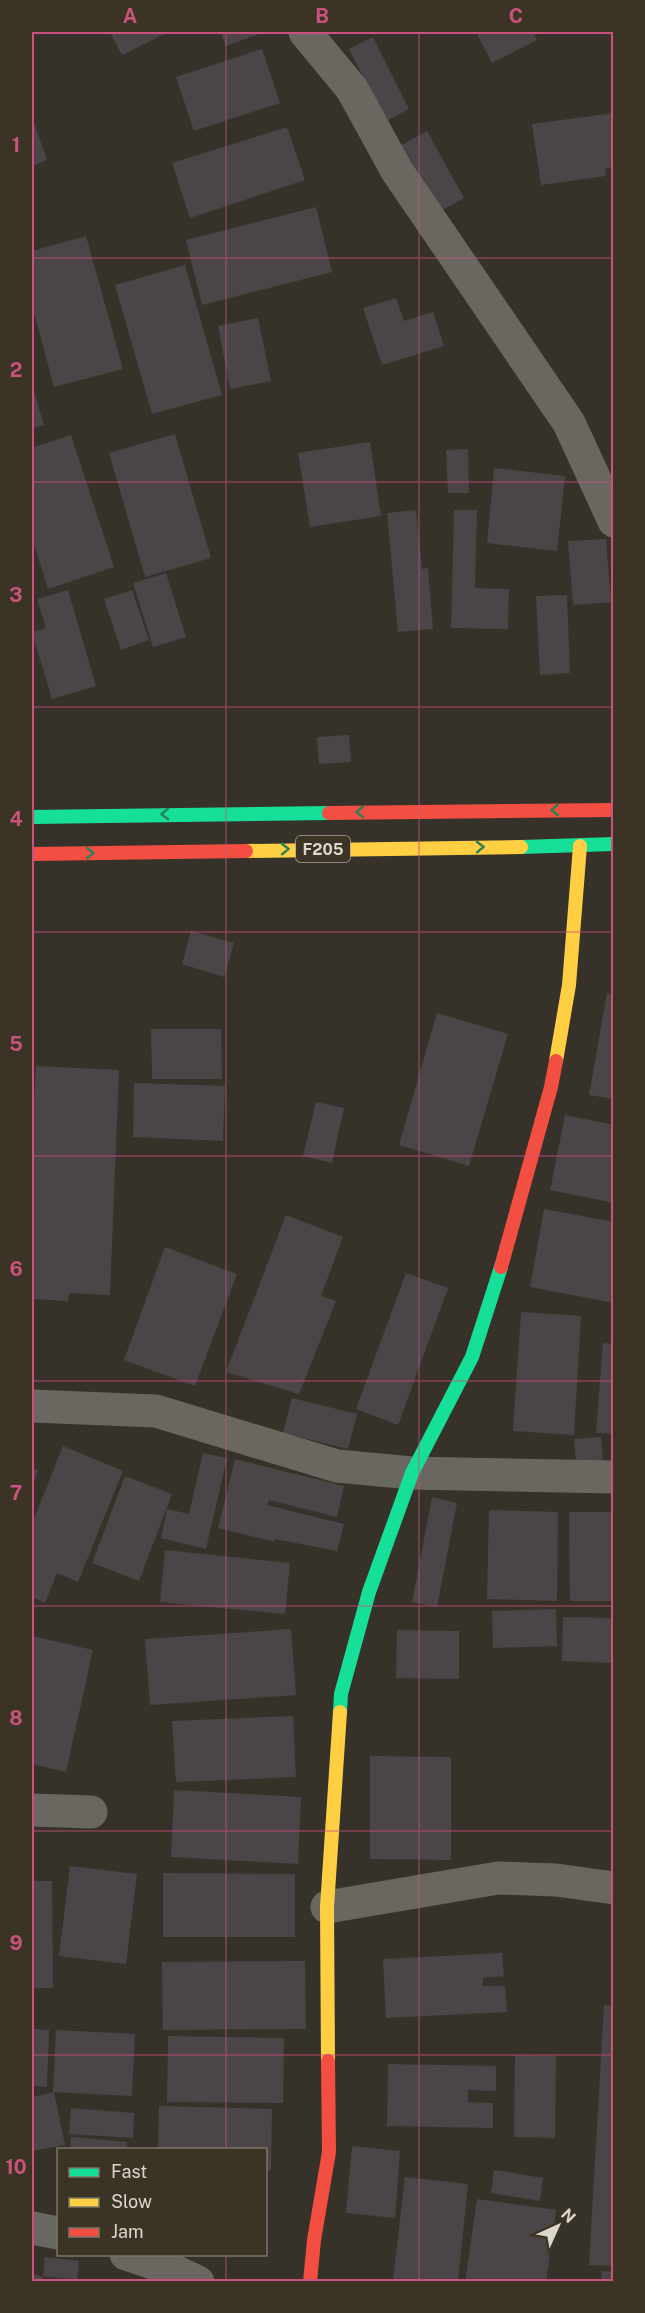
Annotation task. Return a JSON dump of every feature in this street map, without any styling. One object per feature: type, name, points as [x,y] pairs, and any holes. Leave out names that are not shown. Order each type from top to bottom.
[{"type":"street","points":[[305,32],[352,89],[397,171],[569,423],[614,520]]},
{"type":"street","name":"F205","points":[[32,817],[614,810]]},
{"type":"street","name":"F205","points":[[32,854],[614,844]]},
{"type":"street","points":[[310,2282],[329,2152],[327,1907],[341,1694],[369,1592],[412,1473],[472,1357],[512,1232],[551,1087],[569,985],[580,846]]},
{"type":"street","points":[[32,1406],[156,1411],[338,1466],[412,1473],[614,1477]]},
{"type":"street","points":[[32,1810],[91,1812]]},
{"type":"street","points":[[327,1907],[498,1878],[556,1880],[614,1888]]},
{"type":"street","points":[[32,2228],[57,2234]]},
{"type":"street","points":[[132,2256],[170,2268],[198,2282]]},
{"type":"building","points":[[110,32],[169,32],[122,55]]},
{"type":"building","points":[[220,32],[256,32],[257,35],[226,46]]},
{"type":"building","points":[[476,32],[533,32],[537,40],[492,63]]},
{"type":"building","points":[[373,37],[409,109],[386,121],[349,49]]},
{"type":"building","points":[[262,49],[280,103],[194,131],[176,77]]},
{"type":"building","points":[[614,113],[614,167],[605,168],[606,176],[541,185],[532,124]]},
{"type":"building","points":[[32,117],[47,160],[32,166]]},
{"type":"building","points":[[287,127],[305,180],[190,218],[172,163]]},
{"type":"building","points":[[427,131],[464,198],[435,214],[398,147]]},
{"type":"building","points":[[316,207],[332,272],[202,305],[186,240]]},
{"type":"building","points":[[86,236],[123,369],[54,387],[32,305],[32,251]]},
{"type":"building","points":[[185,265],[222,395],[152,414],[115,285]]},
{"type":"building","points":[[396,298],[404,321],[433,312],[444,346],[382,365],[363,308]]},
{"type":"building","points":[[258,318],[271,381],[230,389],[218,326]]},
{"type":"building","points":[[32,385],[44,425],[32,428]]},
{"type":"building","points":[[175,434],[211,558],[145,577],[109,453]]},
{"type":"building","points":[[71,435],[114,567],[48,589],[32,538],[32,448]]},
{"type":"building","points":[[370,442],[381,516],[310,527],[298,453]]},
{"type":"building","points":[[468,449],[469,493],[448,493],[446,450]]},
{"type":"building","points":[[494,468],[565,476],[557,551],[487,543]]},
{"type":"building","points":[[416,510],[422,569],[428,568],[433,629],[398,632],[387,513]]},
{"type":"building","points":[[454,510],[477,510],[475,588],[509,589],[508,629],[451,628]]},
{"type":"building","points":[[606,539],[611,602],[573,605],[568,541]]},
{"type":"building","points":[[166,573],[186,637],[153,647],[133,583]]},
{"type":"building","points":[[68,590],[96,686],[52,699],[32,632],[46,628],[37,599]]},
{"type":"building","points":[[132,590],[149,640],[121,650],[104,599]]},
{"type":"building","points":[[567,595],[570,673],[540,675],[536,596]]},
{"type":"building","points":[[349,735],[351,762],[319,764],[317,737]]},
{"type":"building","points":[[191,931],[234,943],[224,977],[182,964]]},
{"type":"building","points":[[607,993],[614,995],[614,1099],[589,1095]]},
{"type":"building","points":[[437,1013],[508,1034],[469,1166],[399,1145]]},
{"type":"building","points":[[151,1029],[221,1029],[222,1079],[152,1079]]},
{"type":"building","points":[[36,1066],[119,1070],[110,1295],[69,1293],[68,1301],[32,1299],[32,1101],[34,1102]]},
{"type":"building","points":[[134,1083],[225,1086],[223,1141],[133,1137]]},
{"type":"building","points":[[316,1102],[344,1108],[332,1163],[303,1156]]},
{"type":"building","points":[[565,1115],[614,1125],[614,1203],[550,1190]]},
{"type":"building","points":[[544,1209],[614,1222],[614,1303],[530,1287]]},
{"type":"building","points":[[286,1215],[343,1237],[321,1296],[336,1301],[299,1394],[226,1372]]},
{"type":"building","points":[[165,1247],[237,1274],[195,1386],[124,1360]]},
{"type":"building","points":[[406,1273],[448,1288],[398,1425],[356,1409]]},
{"type":"building","points":[[521,1312],[581,1316],[574,1435],[513,1431]]},
{"type":"building","points":[[603,1343],[614,1344],[614,1434],[596,1433]]},
{"type":"building","points":[[292,1398],[357,1414],[348,1449],[283,1433]]},
{"type":"building","points":[[601,1437],[603,1461],[576,1462],[574,1439]]},
{"type":"building","points":[[63,1446],[123,1471],[78,1582],[57,1573],[45,1603],[32,1597],[32,1524]]},
{"type":"building","points":[[203,1453],[227,1458],[206,1549],[161,1538],[167,1509],[189,1514]]},
{"type":"building","points":[[235,1459],[344,1486],[337,1517],[269,1500],[267,1505],[344,1524],[337,1551],[275,1539],[275,1542],[218,1528]]},
{"type":"building","points":[[32,1468],[38,1470],[32,1487]]},
{"type":"building","points":[[125,1476],[172,1494],[139,1581],[92,1563]]},
{"type":"building","points":[[432,1497],[457,1503],[437,1607],[412,1602]]},
{"type":"building","points":[[489,1510],[558,1512],[557,1601],[487,1599]]},
{"type":"building","points":[[569,1512],[614,1512],[614,1601],[570,1601]]},
{"type":"building","points":[[165,1550],[290,1563],[285,1614],[160,1602]]},
{"type":"building","points":[[556,1609],[557,1646],[493,1648],[492,1611]]},
{"type":"building","points":[[563,1617],[614,1618],[614,1663],[562,1661]]},
{"type":"building","points":[[291,1629],[296,1695],[150,1705],[145,1639]]},
{"type":"building","points":[[397,1630],[459,1631],[459,1679],[396,1678]]},
{"type":"building","points":[[32,1636],[93,1650],[66,1772],[32,1764]]},
{"type":"building","points":[[293,1716],[296,1777],[176,1782],[172,1721]]},
{"type":"building","points":[[370,1756],[451,1757],[451,1860],[370,1859]]},
{"type":"building","points":[[174,1790],[301,1797],[298,1864],[171,1857]]},
{"type":"building","points":[[70,1866],[137,1874],[126,1964],[59,1956]]},
{"type":"building","points":[[163,1873],[295,1874],[295,1937],[163,1937]]},
{"type":"building","points":[[32,1881],[52,1881],[53,1988],[32,1988]]},
{"type":"building","points":[[502,1953],[504,1976],[483,1978],[483,1986],[505,1986],[507,2012],[386,2018],[383,1959]]},
{"type":"building","points":[[305,1961],[306,2029],[163,2030],[162,1962]]},
{"type":"building","points":[[604,2005],[614,2006],[614,2266],[589,2265]]},
{"type":"building","points":[[32,2029],[49,2030],[47,2087],[32,2086]]},
{"type":"building","points":[[56,2030],[135,2034],[132,2096],[53,2092]]},
{"type":"building","points":[[168,2036],[284,2038],[283,2103],[167,2102]]},
{"type":"building","points":[[515,2055],[556,2056],[555,2138],[514,2137]]},
{"type":"building","points":[[388,2064],[496,2066],[496,2091],[468,2090],[468,2102],[493,2103],[493,2128],[387,2126]]},
{"type":"building","points":[[54,2092],[65,2145],[32,2151],[32,2097]]},
{"type":"building","points":[[159,2106],[272,2109],[271,2170],[267,2170],[267,2148],[158,2148]]},
{"type":"building","points":[[71,2108],[134,2113],[133,2138],[69,2134]]},
{"type":"building","points":[[71,2137],[127,2142],[126,2148],[70,2148]]},
{"type":"building","points":[[352,2146],[400,2151],[395,2218],[346,2213]]},
{"type":"building","points":[[494,2170],[543,2178],[540,2201],[491,2193]]},
{"type":"building","points":[[405,2177],[468,2184],[458,2282],[393,2280]]},
{"type":"building","points":[[477,2199],[556,2210],[546,2282],[465,2282]]},
{"type":"building","points":[[45,2257],[79,2261],[77,2280],[43,2276]]},
{"type":"building","points":[[602,2271],[614,2272],[614,2282],[601,2282]]},
{"type":"building","points":[[32,2274],[43,2277],[42,2282],[32,2282]]},
{"type":"traffic: fast","points":[[32,817],[329,813]]},
{"type":"traffic: fast","points":[[521,847],[614,844]]},
{"type":"traffic: fast","points":[[340,1712],[341,1694],[369,1592],[412,1473],[472,1357],[501,1267]]},
{"type":"traffic: slow","points":[[556,1061],[569,985],[580,846]]},
{"type":"traffic: slow","points":[[246,851],[521,847]]},
{"type":"traffic: slow","points":[[328,2061],[327,1907],[340,1712]]},
{"type":"traffic: jam","points":[[329,813],[614,810]]},
{"type":"traffic: jam","points":[[32,854],[246,851]]},
{"type":"traffic: jam","points":[[501,1267],[551,1087],[556,1061]]},
{"type":"traffic: jam","points":[[310,2282],[314,2240],[329,2152],[328,2061]]}]
